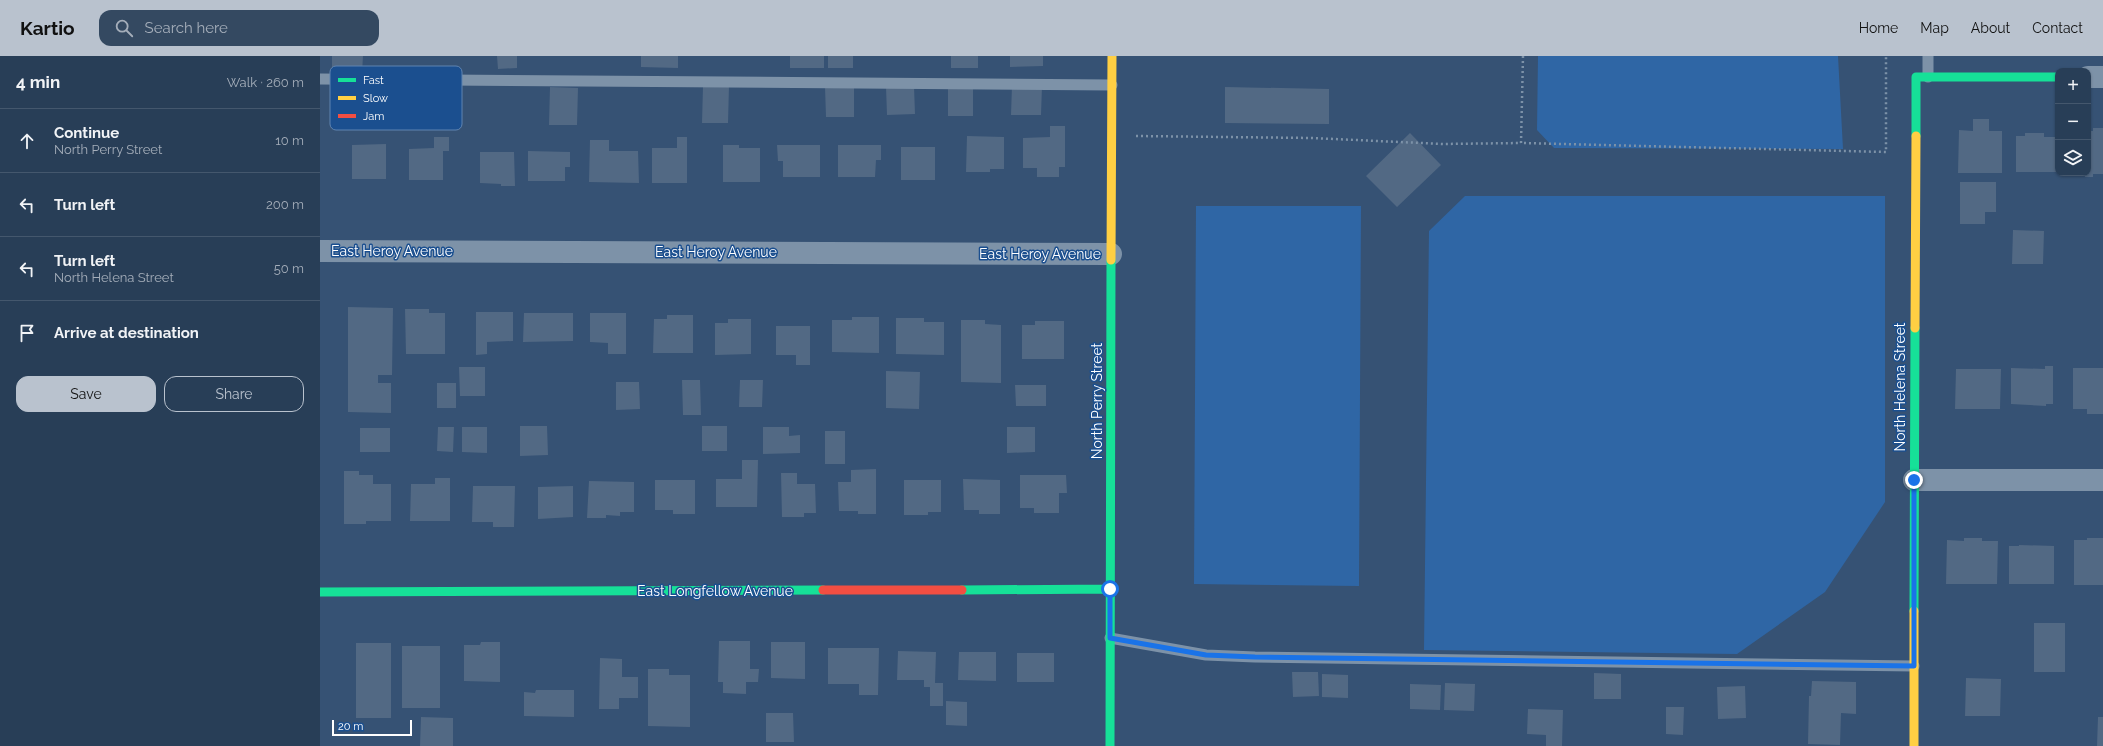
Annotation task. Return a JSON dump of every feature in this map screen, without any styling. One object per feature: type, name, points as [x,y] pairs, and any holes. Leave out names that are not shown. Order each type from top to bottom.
[{"type":"street","name":"North Perry Street","points":[[1110,746],[1112,56]]},
{"type":"street","name":"North Helena Street","points":[[1914,746],[1916,77],[1928,77]]},
{"type":"street","points":[[1928,77],[2055,77]]},
{"type":"street","points":[[2091,77],[2103,77]]},
{"type":"street","name":"East Heroy Avenue","points":[[320,251],[1111,254]]},
{"type":"street","points":[[1914,480],[2103,480]]},
{"type":"street","name":"East Longfellow Avenue","points":[[320,592],[1110,589]]},
{"type":"lane","points":[[1928,56],[1928,77]]},
{"type":"lane","points":[[320,79],[330,79]]},
{"type":"lane","points":[[462,80],[1112,85]]},
{"type":"lane","points":[[1110,638],[1206,655],[1255,657],[1914,666]]},
{"type":"path","points":[[1521,143],[1523,56]]},
{"type":"path","points":[[1135,136],[1312,138],[1443,144],[1521,143],[1886,152],[1886,56]]},
{"type":"shaded area","points":[[1538,56],[1838,56],[1843,149],[1554,148],[1537,130]]},
{"type":"shaded area","points":[[1465,196],[1885,196],[1885,502],[1825,592],[1737,654],[1424,650],[1429,231]]},
{"type":"shaded area","points":[[1196,206],[1361,206],[1359,586],[1194,584]]},
{"type":"building","points":[[332,56],[363,56],[362,66],[332,66]]},
{"type":"building","points":[[497,56],[517,56],[517,68],[498,69]]},
{"type":"building","points":[[641,56],[678,56],[678,68],[641,67]]},
{"type":"building","points":[[790,56],[824,56],[824,68],[790,68]]},
{"type":"building","points":[[828,56],[853,56],[853,68],[828,68]]},
{"type":"building","points":[[951,56],[978,56],[978,68],[951,68]]},
{"type":"building","points":[[1010,56],[1043,56],[1043,66],[1010,67]]},
{"type":"building","points":[[1012,85],[1042,86],[1041,115],[1011,115]]},
{"type":"building","points":[[703,86],[729,86],[728,123],[702,123]]},
{"type":"building","points":[[914,86],[915,114],[887,115],[886,87]]},
{"type":"building","points":[[550,87],[578,88],[577,125],[549,125]]},
{"type":"building","points":[[825,87],[854,87],[854,117],[826,117]]},
{"type":"building","points":[[948,87],[973,87],[973,116],[948,116]]},
{"type":"building","points":[[1225,87],[1329,89],[1329,124],[1225,123]]},
{"type":"building","points":[[1973,119],[1989,119],[1989,131],[2002,131],[2002,173],[1958,173],[1959,130],[1973,131]]},
{"type":"building","points":[[1050,126],[1065,126],[1065,167],[1059,167],[1059,177],[1037,177],[1037,168],[1023,168],[1023,138],[1050,137]]},
{"type":"building","points":[[2093,128],[2103,128],[2103,174],[2093,174],[2093,177],[2085,177],[2091,176],[2091,131],[2093,131]]},
{"type":"building","points":[[1410,133],[1441,165],[1397,207],[1366,176]]},
{"type":"building","points":[[2025,133],[2044,133],[2044,137],[2055,137],[2055,172],[2016,172],[2016,136],[2025,136]]},
{"type":"building","points":[[967,136],[1004,137],[1004,169],[990,169],[990,172],[966,172]]},
{"type":"building","points":[[434,137],[449,137],[449,151],[443,151],[443,180],[409,180],[409,149],[434,148]]},
{"type":"building","points":[[677,137],[687,137],[687,183],[652,183],[652,148],[677,148]]},
{"type":"building","points":[[590,140],[609,140],[609,151],[638,151],[639,183],[589,182]]},
{"type":"building","points":[[386,144],[386,179],[352,179],[352,145]]},
{"type":"building","points":[[723,145],[739,145],[739,148],[760,148],[760,182],[723,182]]},
{"type":"building","points":[[777,145],[820,145],[820,177],[783,177],[783,161],[778,161]]},
{"type":"building","points":[[838,145],[881,145],[881,160],[876,160],[875,177],[838,177]]},
{"type":"building","points":[[901,147],[935,147],[935,180],[901,180]]},
{"type":"building","points":[[528,151],[570,152],[570,167],[565,167],[565,181],[528,181]]},
{"type":"building","points":[[480,152],[514,152],[515,186],[480,183]]},
{"type":"building","points":[[1960,182],[1996,182],[1996,212],[1985,212],[1985,224],[1960,224]]},
{"type":"building","points":[[2013,230],[2044,231],[2043,264],[2012,264]]},
{"type":"building","points":[[348,307],[393,308],[392,375],[378,375],[378,383],[391,383],[391,413],[348,412]]},
{"type":"building","points":[[405,309],[429,309],[429,313],[445,313],[445,354],[406,354]]},
{"type":"building","points":[[476,312],[513,312],[513,341],[487,342],[487,354],[476,355]]},
{"type":"building","points":[[524,313],[573,313],[573,341],[523,342]]},
{"type":"building","points":[[590,313],[626,313],[626,354],[608,354],[608,343],[590,342]]},
{"type":"building","points":[[667,315],[693,315],[693,353],[653,353],[654,319],[667,319]]},
{"type":"building","points":[[852,317],[879,317],[879,353],[832,352],[832,320],[852,320]]},
{"type":"building","points":[[896,318],[924,318],[924,322],[944,322],[944,355],[896,354]]},
{"type":"building","points":[[728,319],[751,319],[751,354],[715,355],[715,323],[728,323]]},
{"type":"building","points":[[961,320],[985,320],[985,324],[1001,325],[1001,383],[961,382]]},
{"type":"building","points":[[1035,321],[1064,321],[1064,359],[1022,359],[1022,325],[1035,325]]},
{"type":"building","points":[[776,326],[810,326],[810,365],[796,365],[796,355],[776,355]]},
{"type":"building","points":[[2045,366],[2053,366],[2053,404],[2046,404],[2046,406],[2011,404],[2011,368],[2045,369]]},
{"type":"building","points":[[459,367],[485,367],[485,396],[460,396]]},
{"type":"building","points":[[2073,368],[2103,368],[2103,414],[2087,414],[2087,409],[2073,409]]},
{"type":"building","points":[[1956,369],[2001,369],[2000,409],[1955,409]]},
{"type":"building","points":[[886,371],[920,372],[919,409],[886,408]]},
{"type":"building","points":[[682,380],[700,380],[701,415],[683,415]]},
{"type":"building","points":[[740,380],[763,380],[762,407],[739,407]]},
{"type":"building","points":[[616,382],[639,382],[640,409],[616,410]]},
{"type":"building","points":[[437,383],[456,383],[456,408],[437,408]]},
{"type":"building","points":[[1015,385],[1046,385],[1046,406],[1016,406]]},
{"type":"building","points":[[520,426],[547,426],[548,455],[520,456]]},
{"type":"building","points":[[702,426],[727,426],[727,451],[702,451]]},
{"type":"building","points":[[438,427],[454,427],[453,452],[437,451]]},
{"type":"building","points":[[462,427],[487,427],[487,453],[462,452]]},
{"type":"building","points":[[763,427],[789,427],[789,436],[800,435],[800,453],[763,454]]},
{"type":"building","points":[[1007,427],[1035,427],[1035,452],[1007,453]]},
{"type":"building","points":[[360,428],[390,428],[390,452],[360,452]]},
{"type":"building","points":[[825,431],[845,431],[845,464],[825,464]]},
{"type":"building","points":[[742,460],[758,460],[757,507],[716,507],[716,479],[742,479]]},
{"type":"building","points":[[876,469],[876,514],[858,514],[858,511],[839,511],[838,482],[851,482],[851,470]]},
{"type":"building","points":[[344,471],[359,471],[359,475],[373,475],[373,484],[391,484],[391,521],[366,521],[366,524],[344,524]]},
{"type":"building","points":[[781,473],[797,473],[797,484],[815,484],[816,513],[804,513],[804,517],[782,517]]},
{"type":"building","points":[[1020,475],[1066,475],[1067,493],[1059,493],[1059,513],[1034,513],[1034,508],[1020,508]]},
{"type":"building","points":[[435,478],[450,478],[450,521],[410,521],[411,484],[435,484]]},
{"type":"building","points":[[963,479],[1000,480],[1000,514],[979,514],[979,510],[964,510]]},
{"type":"building","points":[[655,480],[695,480],[695,514],[673,514],[673,510],[655,510]]},
{"type":"building","points":[[904,480],[941,480],[941,512],[928,512],[928,515],[904,515]]},
{"type":"building","points":[[589,481],[634,482],[634,512],[620,512],[620,516],[606,515],[606,518],[587,518]]},
{"type":"building","points":[[473,486],[515,486],[514,527],[493,527],[493,522],[472,522]]},
{"type":"building","points":[[573,486],[573,517],[538,519],[538,487]]},
{"type":"building","points":[[1964,538],[1982,538],[1982,541],[1998,541],[1997,584],[1946,584],[1947,540],[1964,541]]},
{"type":"building","points":[[2087,538],[2103,538],[2103,585],[2074,585],[2074,540],[2087,540]]},
{"type":"building","points":[[2009,546],[2054,546],[2054,584],[2009,584]]},
{"type":"building","points":[[2034,623],[2065,623],[2065,672],[2034,672]]},
{"type":"building","points":[[719,641],[750,641],[750,669],[759,669],[758,682],[746,682],[746,694],[723,693],[723,682],[718,682]]},
{"type":"building","points":[[481,642],[500,642],[500,682],[464,681],[464,645],[480,645]]},
{"type":"building","points":[[771,642],[805,642],[805,679],[771,678]]},
{"type":"building","points":[[356,643],[391,643],[391,718],[356,718]]},
{"type":"building","points":[[402,646],[440,646],[440,708],[402,708]]},
{"type":"building","points":[[828,648],[879,648],[878,695],[859,695],[859,684],[828,684]]},
{"type":"building","points":[[898,651],[936,652],[935,683],[943,683],[943,706],[930,706],[930,687],[924,687],[924,680],[897,680]]},
{"type":"building","points":[[959,652],[996,652],[996,681],[958,680]]},
{"type":"building","points":[[1017,653],[1054,653],[1054,682],[1017,682]]},
{"type":"building","points":[[600,658],[622,659],[622,677],[638,677],[638,698],[619,698],[619,709],[599,709]]},
{"type":"building","points":[[648,669],[669,669],[669,675],[690,675],[690,727],[648,726]]},
{"type":"building","points":[[1292,672],[1318,672],[1319,696],[1293,697]]},
{"type":"building","points":[[1594,673],[1621,674],[1621,699],[1594,699]]},
{"type":"building","points":[[1322,674],[1348,675],[1348,698],[1322,697]]},
{"type":"building","points":[[1966,678],[2001,679],[2000,716],[1965,716]]},
{"type":"building","points":[[1812,681],[1856,682],[1856,714],[1841,713],[1840,745],[1808,744],[1809,696],[1811,696]]},
{"type":"building","points":[[1445,683],[1475,684],[1474,711],[1444,710]]},
{"type":"building","points":[[1410,684],[1441,685],[1440,710],[1410,709]]},
{"type":"building","points":[[1745,686],[1746,718],[1718,719],[1717,687]]},
{"type":"building","points":[[536,690],[574,690],[574,717],[524,716],[524,692],[535,693]]},
{"type":"building","points":[[946,701],[967,702],[967,726],[946,725]]},
{"type":"building","points":[[1666,707],[1684,707],[1683,735],[1666,734]]},
{"type":"building","points":[[1528,709],[1563,710],[1562,746],[1546,746],[1546,735],[1527,734]]},
{"type":"building","points":[[766,713],[793,713],[794,742],[766,742]]},
{"type":"building","points":[[421,717],[453,718],[453,746],[420,746]]},
{"type":"building","points":[[2098,717],[2103,717],[2103,746],[2097,746]]},
{"type":"traffic: fast","points":[[1916,136],[1916,77],[2055,77]]},
{"type":"traffic: fast","points":[[1110,746],[1111,260]]},
{"type":"traffic: fast","points":[[1914,611],[1915,328]]},
{"type":"traffic: fast","points":[[962,590],[1111,589]]},
{"type":"traffic: fast","points":[[320,592],[823,590]]},
{"type":"traffic: slow","points":[[1111,260],[1112,56]]},
{"type":"traffic: slow","points":[[1915,328],[1916,136]]},
{"type":"traffic: slow","points":[[1914,611],[1914,746]]},
{"type":"traffic: jam","points":[[823,590],[962,590]]},
{"type":"route","points":[[1110,589],[1110,638],[1206,655],[1415,660],[1914,666],[1914,480]]}]
